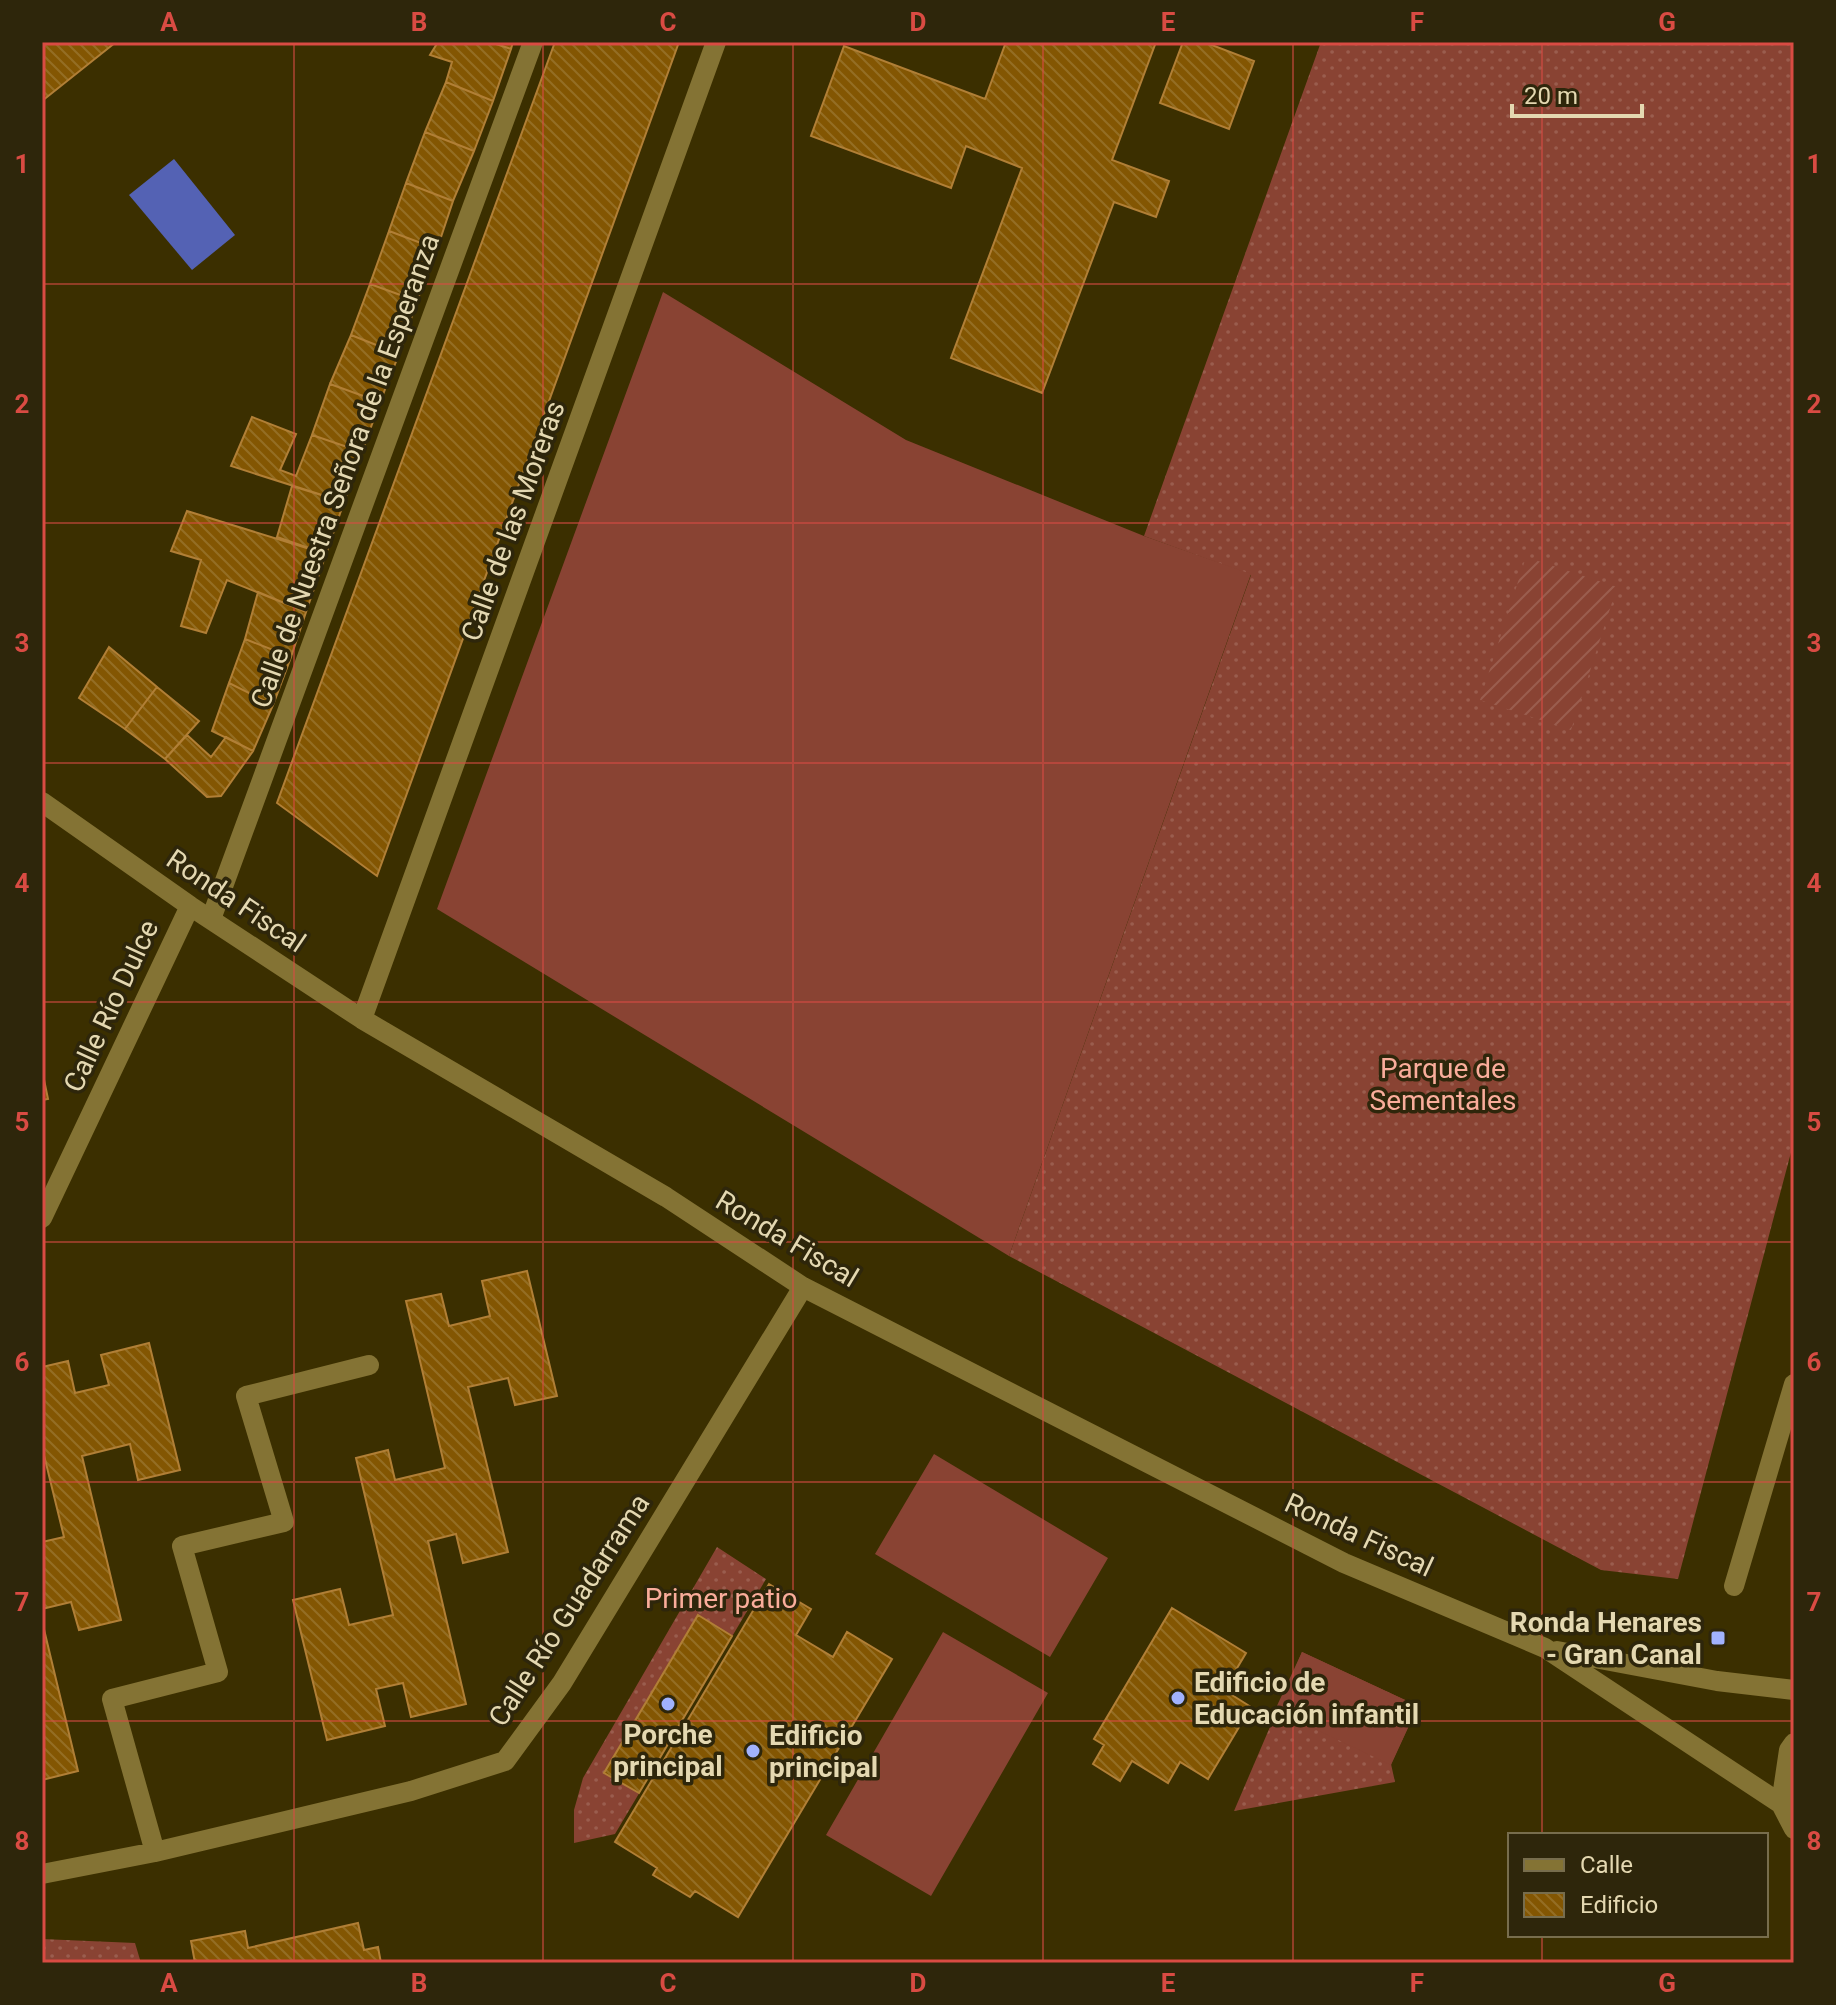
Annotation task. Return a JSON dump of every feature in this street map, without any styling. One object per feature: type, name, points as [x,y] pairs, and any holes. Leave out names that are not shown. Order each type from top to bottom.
[{"type":"street","name":"Calle de Nuestra Señora de la Esperanza","points":[[211,919],[533,42]]},
{"type":"street","name":"Calle de las Moreras","points":[[362,1019],[716,42]]},
{"type":"street","name":"Ronda Fiscal","points":[[42,802],[190,906],[362,1019],[666,1197],[803,1287],[1344,1563],[1545,1648],[1781,1804]]},
{"type":"street","name":"Calle Río Dulce","points":[[42,1218],[190,906]]},
{"type":"street","name":"Calle Río Guadarrama","points":[[42,1874],[155,1852],[411,1791],[505,1761],[562,1683],[803,1287]]},
{"type":"street","points":[[155,1852],[112,1699],[218,1672],[182,1546],[284,1522],[246,1396],[369,1365]]},
{"type":"street","points":[[1734,1586],[1794,1384]]},
{"type":"street","name":"Ronda Fiscal","points":[[1545,1648],[1717,1681],[1794,1690]]},
{"type":"street","points":[[1794,1743],[1789,1750],[1781,1804],[1794,1829]]},
{"type":"green space","name":"Parque de Sementales","points":[[1321,42],[1794,42],[1794,1141],[1678,1579],[1601,1570],[1009,1256],[1251,575],[1144,536]]},
{"type":"green space","points":[[663,292],[906,440],[1144,536],[1251,574],[1009,1256],[437,909]]},
{"type":"green space","points":[[1526,557],[1617,587],[1571,730],[1480,700]]},
{"type":"green space","points":[[934,1454],[1108,1558],[1050,1657],[875,1554]]},
{"type":"green space","name":"Primer patio","points":[[717,1547],[766,1579],[615,1834],[574,1843],[574,1810],[583,1778]]},
{"type":"green space","points":[[943,1632],[1048,1693],[931,1896],[826,1835]]},
{"type":"green space","points":[[1302,1652],[1418,1706],[1391,1764],[1395,1782],[1234,1811]]},
{"type":"green space","points":[[1302,1652],[1418,1706],[1391,1765],[1275,1710]]},
{"type":"green space","points":[[42,1939],[135,1943],[141,1963],[42,1963]]},
{"type":"water","points":[[174,159],[235,235],[192,270],[129,195]]},
{"type":"building","points":[[42,42],[116,42],[42,101]]},
{"type":"building","points":[[438,42],[490,42],[511,49],[493,101],[446,82],[452,62],[430,55]]},
{"type":"building","points":[[490,42],[513,42],[511,49]]},
{"type":"building","points":[[555,42],[679,42],[377,876],[277,803]]},
{"type":"building","points":[[1006,42],[1156,42],[1112,160],[1169,181],[1156,217],[1114,202],[1042,393],[951,358],[1022,168],[966,146],[951,188],[811,136],[844,46],[985,99]]},
{"type":"building","points":[[1183,42],[1204,42],[1254,61],[1229,129],[1160,103]]},
{"type":"building","points":[[446,82],[493,101],[474,151],[425,132]]},
{"type":"building","points":[[425,132],[474,151],[453,201],[406,183]]},
{"type":"building","points":[[406,183],[453,201],[437,249],[389,231]]},
{"type":"building","points":[[389,231],[437,249],[417,301],[370,284]]},
{"type":"building","points":[[370,284],[417,301],[399,354],[351,335]]},
{"type":"building","points":[[351,335],[399,354],[380,402],[330,384]]},
{"type":"building","points":[[330,384],[380,402],[362,452],[312,435]]},
{"type":"building","points":[[252,417],[296,434],[280,470],[296,476],[312,435],[362,452],[344,502],[231,466]]},
{"type":"building","points":[[292,486],[344,502],[326,554],[277,537]]},
{"type":"building","points":[[187,511],[326,554],[306,612],[227,580],[206,633],[181,626],[201,560],[171,551]]},
{"type":"building","points":[[258,592],[306,612],[291,657],[245,639]]},
{"type":"building","points":[[245,639],[291,657],[273,705],[229,683]]},
{"type":"building","points":[[109,647],[157,687],[125,729],[79,698]]},
{"type":"building","points":[[229,683],[273,705],[253,751],[212,731]]},
{"type":"building","points":[[157,687],[199,721],[165,759],[125,729]]},
{"type":"building","points":[[187,735],[211,757],[226,737],[253,751],[221,796],[207,797],[165,759]]},
{"type":"building","points":[[42,1070],[48,1099],[42,1100]]},
{"type":"building","points":[[527,1271],[557,1396],[515,1405],[508,1378],[468,1387],[508,1552],[463,1563],[456,1534],[428,1541],[466,1704],[411,1717],[403,1683],[376,1689],[385,1726],[327,1740],[293,1600],[340,1589],[349,1625],[393,1615],[356,1458],[388,1450],[395,1480],[445,1468],[406,1301],[441,1294],[449,1326],[490,1316],[482,1281]]},
{"type":"building","points":[[149,1343],[180,1470],[138,1480],[130,1444],[82,1456],[121,1620],[79,1630],[71,1602],[42,1609],[42,1542],[64,1537],[42,1447],[42,1367],[68,1361],[75,1393],[109,1385],[101,1355]]},
{"type":"building","name":"Edificio principal","points":[[769,1584],[811,1609],[796,1635],[833,1657],[847,1632],[892,1659],[738,1917],[695,1891],[690,1897],[653,1875],[657,1868],[615,1842]]},
{"type":"building","name":"Edificio de Educación infantil","points":[[1172,1608],[1246,1653],[1224,1690],[1251,1707],[1208,1779],[1180,1762],[1168,1783],[1132,1761],[1120,1781],[1093,1764],[1104,1745],[1094,1739]]},
{"type":"building","name":"Porche principal","points":[[698,1615],[732,1636],[639,1793],[604,1773]]},
{"type":"building","points":[[42,1621],[78,1771],[42,1780]]},
{"type":"building","points":[[358,1923],[364,1950],[378,1947],[381,1963],[195,1963],[191,1941],[245,1931],[248,1948]]},
{"type":"place","name":"Ronda Henares - Gran Canal","points":[[1718,1638]]},
{"type":"place","name":"Edificio de Educación infantil","points":[[1178,1698]]},
{"type":"place","name":"Porche principal","points":[[668,1704]]},
{"type":"place","name":"Edificio principal","points":[[753,1751]]}]
